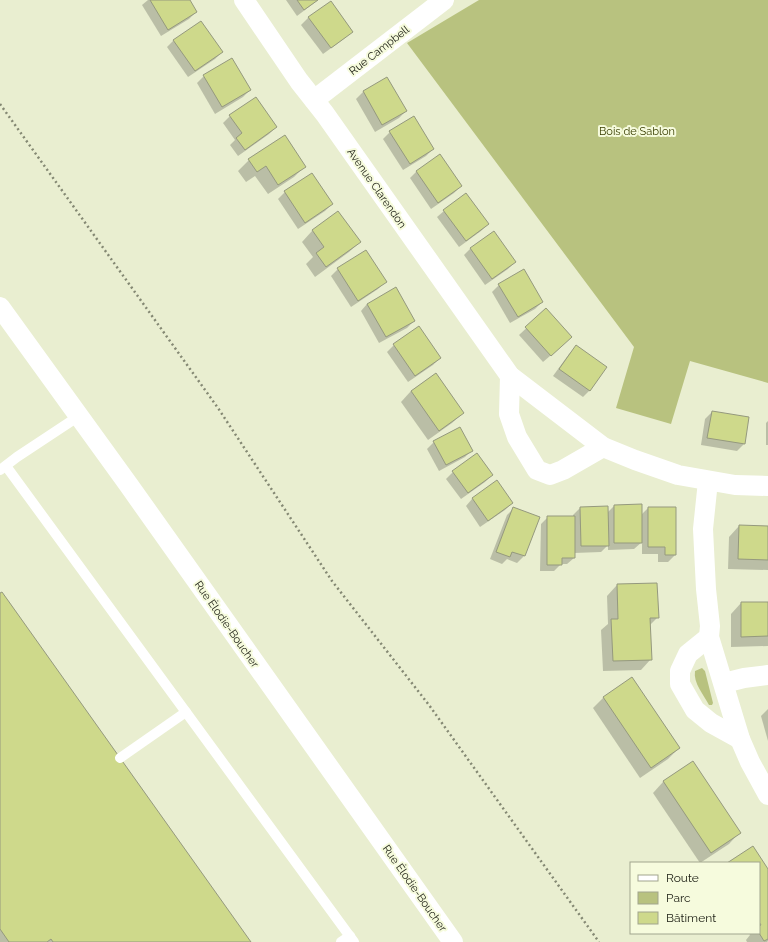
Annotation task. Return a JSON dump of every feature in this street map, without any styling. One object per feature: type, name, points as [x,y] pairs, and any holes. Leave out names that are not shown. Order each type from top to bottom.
[{"type":"street","name":"Avenue Clarendon","points":[[244,0],[510,376],[603,447],[678,475],[735,485],[768,486]]},
{"type":"street","name":"Rue Campbell","points":[[314,100],[444,0]]},
{"type":"street","name":"Rue Élodie-Boucher","points":[[0,307],[452,942]]},
{"type":"street","points":[[510,376],[509,414],[517,437],[537,470],[550,475],[563,470],[603,447]]},
{"type":"street","points":[[708,481],[703,529],[706,589],[710,626],[709,637],[740,739],[750,762],[768,795]]},
{"type":"street","points":[[709,637],[688,654],[680,671],[680,684],[695,710],[711,723],[740,739]]},
{"type":"street","points":[[724,683],[744,678],[768,675]]},
{"type":"lane","points":[[79,416],[3,468],[186,712],[352,939],[341,942]]},
{"type":"lane","points":[[120,758],[186,712]]},
{"type":"path","points":[[0,104],[218,408],[332,581],[429,705],[600,942]]},
{"type":"green space","name":"Bois de Sablon","points":[[479,0],[768,0],[768,383],[690,361],[671,424],[616,408],[634,347],[407,43]]},
{"type":"green space","points":[[702,668],[705,671],[713,703],[712,705],[709,705],[699,689],[696,680],[695,671]]},
{"type":"building","points":[[150,0],[190,0],[197,12],[168,30]]},
{"type":"building","points":[[297,0],[318,0],[304,10]]},
{"type":"building","points":[[331,1],[353,32],[331,48],[308,17]]},
{"type":"building","points":[[201,21],[223,52],[195,71],[173,40]]},
{"type":"building","points":[[232,58],[251,90],[222,107],[203,75]]},
{"type":"building","points":[[387,77],[407,111],[382,125],[363,91]]},
{"type":"building","points":[[256,97],[277,127],[245,150],[236,138],[242,133],[229,115]]},
{"type":"building","points":[[414,116],[434,149],[410,164],[389,131]]},
{"type":"building","points":[[285,135],[306,167],[278,185],[266,166],[257,172],[248,159]]},
{"type":"building","points":[[440,154],[462,186],[438,203],[416,171]]},
{"type":"building","points":[[312,173],[333,204],[305,223],[284,191]]},
{"type":"building","points":[[466,193],[489,224],[466,241],[443,210]]},
{"type":"building","points":[[338,211],[361,242],[326,267],[316,253],[324,247],[312,230]]},
{"type":"building","points":[[494,231],[516,262],[492,279],[470,248]]},
{"type":"building","points":[[366,250],[387,282],[358,301],[337,268]]},
{"type":"building","points":[[524,269],[543,302],[518,317],[498,284]]},
{"type":"building","points":[[396,287],[415,321],[386,337],[367,304]]},
{"type":"building","points":[[546,308],[572,337],[551,356],[525,327]]},
{"type":"building","points":[[419,326],[441,358],[415,376],[393,344]]},
{"type":"building","points":[[576,345],[607,367],[590,391],[559,369]]},
{"type":"building","points":[[436,373],[464,413],[439,431],[411,391]]},
{"type":"building","points":[[712,411],[749,417],[745,444],[707,438]]},
{"type":"building","points":[[460,427],[473,451],[446,465],[433,441]]},
{"type":"building","points":[[477,453],[493,475],[468,493],[452,471]]},
{"type":"building","points":[[497,480],[513,503],[488,521],[472,498]]},
{"type":"building","points":[[642,504],[642,543],[614,543],[614,505]]},
{"type":"building","points":[[608,506],[609,546],[581,546],[580,507]]},
{"type":"building","points":[[513,507],[540,517],[525,556],[512,552],[510,557],[496,552]]},
{"type":"building","points":[[648,507],[676,507],[676,555],[665,555],[665,547],[648,547]]},
{"type":"building","points":[[547,516],[575,516],[575,558],[562,558],[562,565],[547,565]]},
{"type":"building","points":[[739,525],[768,526],[768,560],[738,559]]},
{"type":"building","points":[[657,583],[659,618],[650,618],[652,660],[613,661],[611,619],[618,619],[617,584]]},
{"type":"building","points":[[2,592],[251,942],[53,942],[51,939],[47,942],[9,942],[0,929],[0,593]]},
{"type":"building","points":[[741,602],[768,602],[768,636],[741,637]]},
{"type":"building","points":[[632,677],[680,748],[651,768],[603,697]]},
{"type":"building","points":[[693,761],[741,833],[711,853],[663,781]]},
{"type":"building","points":[[753,846],[768,869],[768,939],[764,941],[760,934],[761,925],[760,862],[729,862]]}]
